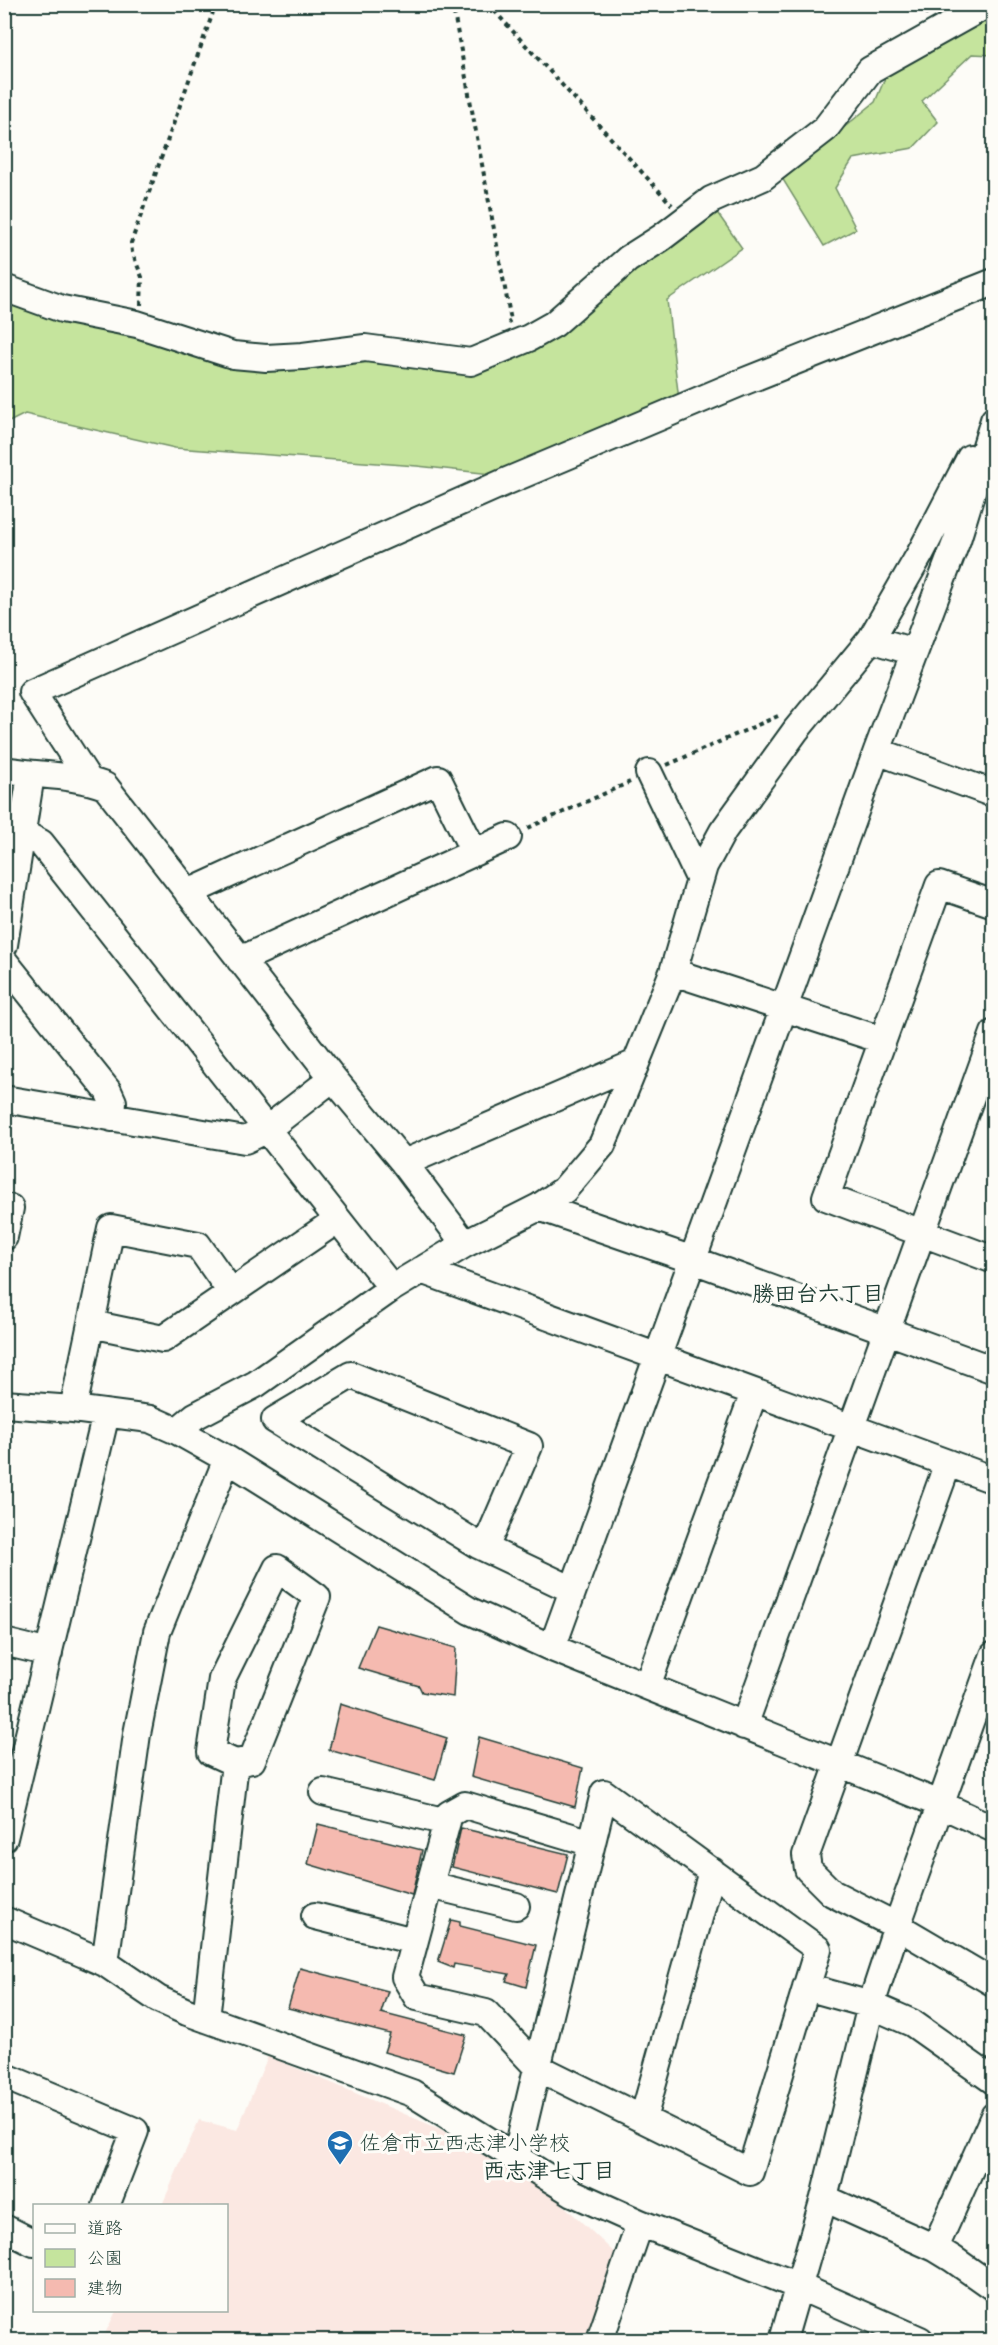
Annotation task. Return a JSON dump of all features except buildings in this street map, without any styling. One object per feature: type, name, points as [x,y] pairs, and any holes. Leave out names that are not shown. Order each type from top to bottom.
[{"type":"street","points":[[4,288],[62,309],[137,324],[233,355],[266,358],[365,348],[471,362],[530,338],[554,324],[628,258],[662,238],[711,200],[763,177],[825,129],[870,70],[988,4]]},
{"type":"street","points":[[88,779],[32,692],[526,473],[740,382],[993,282]]},
{"type":"street","points":[[177,1431],[195,1416],[256,1384],[421,1270],[465,1244],[539,1207],[564,1190],[602,1145],[673,972],[704,866],[723,831],[796,730],[871,639],[920,554],[993,412]]},
{"type":"street","points":[[552,1648],[783,1008],[957,540],[993,420]]},
{"type":"street","points":[[871,639],[914,652]]},
{"type":"street","points":[[877,751],[993,794]]},
{"type":"street","points":[[4,770],[31,775],[88,779],[105,786],[333,1078],[404,1163],[465,1244]]},
{"type":"street","points":[[649,773],[700,880]]},
{"type":"street","points":[[4,945],[31,775]]},
{"type":"street","points":[[188,893],[438,779],[474,852]]},
{"type":"street","points":[[22,833],[41,843],[392,1288]]},
{"type":"street","points":[[240,960],[508,837]]},
{"type":"street","points":[[993,904],[939,885],[826,1197],[993,1260]]},
{"type":"street","points":[[4,961],[108,1091],[113,1102],[112,1118]]},
{"type":"street","points":[[673,972],[882,1040]]},
{"type":"street","points":[[744,1726],[993,1033]]},
{"type":"street","points":[[404,1163],[636,1063]]},
{"type":"street","points":[[4,1099],[245,1140],[266,1130],[333,1078]]},
{"type":"street","points":[[539,1207],[693,1260],[993,1370]]},
{"type":"street","points":[[4,1237],[10,1208]]},
{"type":"street","points":[[91,1324],[163,1339],[337,1220]]},
{"type":"street","points":[[74,1409],[111,1228],[198,1245],[231,1292]]},
{"type":"street","points":[[421,1270],[993,1480]]},
{"type":"street","points":[[485,1548],[529,1446],[351,1375],[275,1420],[478,1545],[573,1590]]},
{"type":"street","points":[[647,1686],[754,1393]]},
{"type":"street","points":[[4,1404],[74,1409],[150,1419],[227,1459],[470,1611],[552,1648],[940,1804],[993,1829]]},
{"type":"street","points":[[4,1838],[106,1414]]},
{"type":"street","points":[[105,1963],[136,1734],[157,1632],[227,1459]]},
{"type":"street","points":[[948,1463],[806,1855],[808,1869],[832,1893],[992,1977]]},
{"type":"street","points":[[277,1568],[317,1597],[252,1760],[235,1763],[211,1752],[222,1679],[277,1568]]},
{"type":"street","points":[[4,1642],[49,1653]]},
{"type":"street","points":[[783,2340],[824,2198],[871,2006],[993,1654]]},
{"type":"street","points":[[206,2019],[235,1763]]},
{"type":"street","points":[[323,1792],[447,1822]]},
{"type":"street","points":[[516,2158],[537,2067],[592,1843],[604,1792],[818,1949],[750,2172],[537,2067],[486,2013],[417,1997],[405,1977],[449,1814],[465,1805],[592,1843]]},
{"type":"street","points":[[643,2119],[712,1871]]},
{"type":"street","points":[[429,1886],[516,1906]]},
{"type":"street","points":[[315,1917],[414,1941]]},
{"type":"street","points":[[4,1920],[105,1963],[158,1999],[206,2019],[412,2093],[573,2193],[640,2223],[798,2286],[920,2340]]},
{"type":"street","points":[[806,1987],[871,2006],[912,2023],[993,2081]]},
{"type":"street","points":[[4,2076],[135,2131],[106,2204]]},
{"type":"street","points":[[935,2248],[993,2116]]},
{"type":"street","points":[[824,2198],[935,2248],[993,2288]]},
{"type":"street","points":[[600,2340],[640,2223]]},
{"type":"street","points":[[4,2228],[33,2242]]},
{"type":"path","points":[[137,324],[142,299],[142,277],[132,252],[131,243],[216,4]]},
{"type":"path","points":[[458,4],[453,13],[511,321],[504,326]]},
{"type":"path","points":[[488,4],[685,219]]},
{"type":"shaded area","name":"佐倉市立西志津小学校","points":[[268,2056],[440,2129],[559,2201],[618,2256],[588,2340],[102,2340],[116,2312],[228,2312],[228,2204],[162,2204],[199,2120],[237,2130]]},
{"type":"green space","points":[[993,15],[993,55],[972,54],[922,101],[938,122],[913,148],[853,159],[835,188],[856,229],[824,246],[782,178],[875,102],[888,71]]},
{"type":"green space","points":[[716,211],[742,248],[667,300],[679,400],[501,475],[417,466],[175,448],[25,414],[5,424],[4,301],[168,340],[376,358],[471,370],[627,275]]},
{"type":"place","name":"佐倉市立西志津小学校","points":[[340,2166]]},
{"type":"district","name":"勝田台六丁目","points":[[818,1294]]},
{"type":"district","name":"西志津七丁目","points":[[549,2171]]}]
